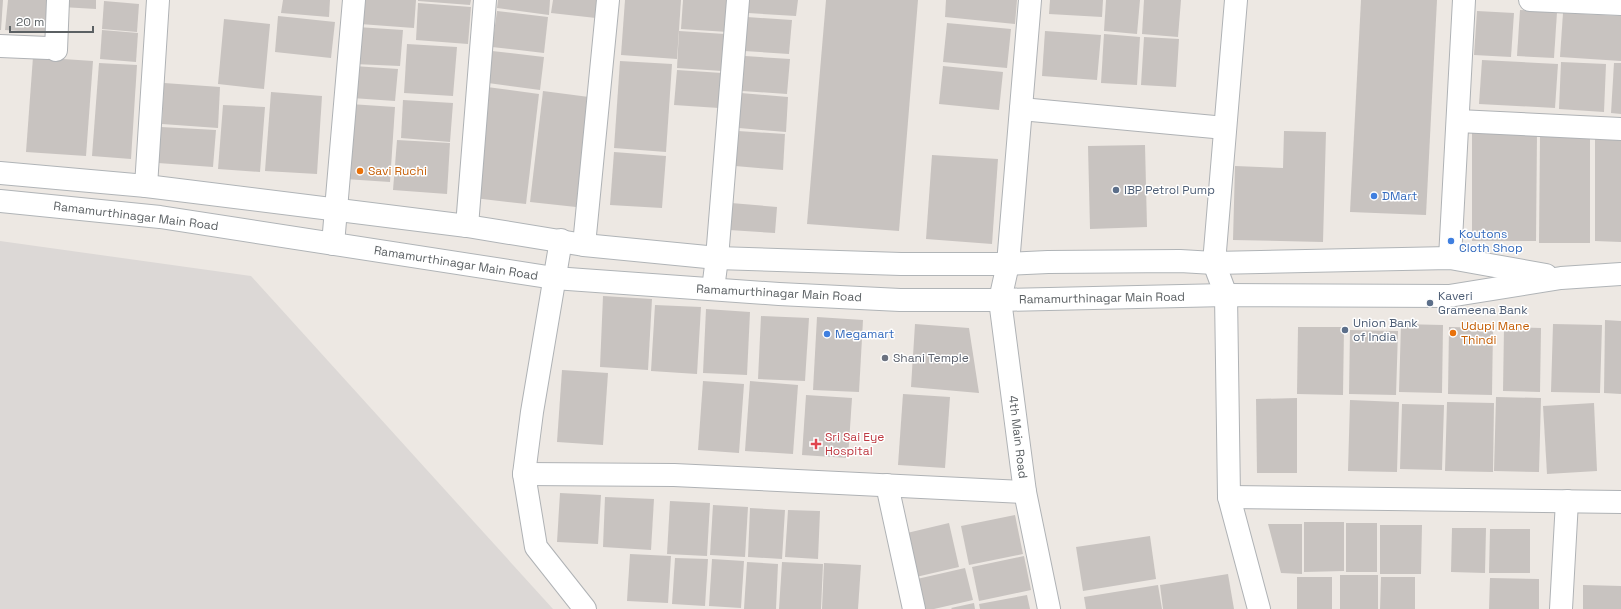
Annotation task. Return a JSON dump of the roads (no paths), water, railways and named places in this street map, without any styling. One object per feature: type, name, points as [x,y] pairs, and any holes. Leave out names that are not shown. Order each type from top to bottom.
[{"type":"street","points":[[0,46],[52,49],[58,0]]},
{"type":"street","points":[[146,186],[158,0]]},
{"type":"street","points":[[333,244],[354,0]]},
{"type":"street","points":[[467,226],[485,0]]},
{"type":"street","points":[[584,244],[608,0]]},
{"type":"street","points":[[713,289],[717,258],[738,0]]},
{"type":"street","name":"4th Main Road","points":[[1030,0],[1008,264],[1000,300],[1025,492],[1049,609]]},
{"type":"street","points":[[1236,0],[1214,263],[1226,295],[1229,497],[1259,609]]},
{"type":"street","points":[[1450,258],[1464,0]]},
{"type":"street","points":[[1530,0],[1621,4]]},
{"type":"street","points":[[1021,109],[1225,128]]},
{"type":"street","points":[[1458,121],[1621,128]]},
{"type":"street","name":"Ramamurthinagar Main Road","points":[[0,173],[146,186],[467,226],[584,244],[717,258],[901,264],[1180,261],[1214,263],[1450,258],[1561,278]]},
{"type":"street","name":"Ramamurthinagar Main Road","points":[[0,201],[160,217],[554,278],[779,294],[900,300],[1000,300],[1226,295],[1449,296],[1561,278],[1621,274]]},
{"type":"street","points":[[561,240],[532,412],[524,474],[536,547],[585,609]]},
{"type":"street","points":[[524,474],[674,474],[1025,492]]},
{"type":"street","points":[[887,485],[914,609]]},
{"type":"street","points":[[1229,497],[1621,502]]},
{"type":"street","points":[[1561,609],[1567,502]]},
{"type":"place","name":"Savi Ruchi","points":[[360,171]]},
{"type":"place","name":"IBP Petrol Pump","points":[[1116,190]]},
{"type":"place","name":"DMart","points":[[1374,196]]},
{"type":"place","name":"Koutons Cloth Shop","points":[[1451,241]]},
{"type":"place","name":"Kaveri Grameena Bank","points":[[1430,303]]},
{"type":"place","name":"Union Bank of India","points":[[1345,330]]},
{"type":"place","name":"Udupi Mane Thindi","points":[[1453,333]]},
{"type":"place","name":"Megamart","points":[[827,334]]},
{"type":"place","name":"Shani Temple","points":[[885,358]]},
{"type":"place","name":"Sri Sai Eye Hospital","points":[[816,444]]}]
